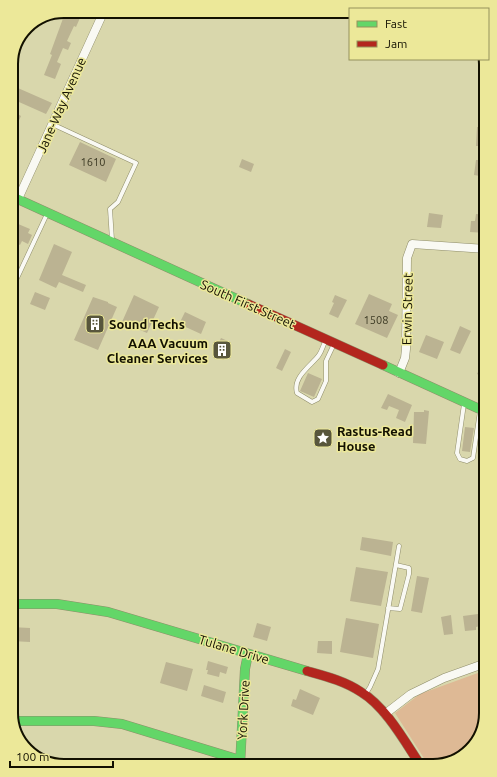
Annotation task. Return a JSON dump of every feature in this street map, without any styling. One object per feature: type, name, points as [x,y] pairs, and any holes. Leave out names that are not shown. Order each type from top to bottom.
[{"type":"street","name":"Jane-Way Avenue","points":[[18,188],[52,124],[101,18]]},
{"type":"street","name":"South First Street","points":[[18,199],[330,342],[479,408]]},
{"type":"street","name":"Erwin Street","points":[[399,373],[405,358],[406,349],[407,258],[412,244],[479,249]]},
{"type":"street","name":"Tulane Drive","points":[[18,604],[57,604],[92,608],[334,679],[365,695],[385,714],[415,759]]},
{"type":"street","name":"York Drive","points":[[240,759],[245,669],[248,654]]},
{"type":"street","points":[[385,714],[411,694],[444,678],[479,665]]},
{"type":"street","points":[[19,721],[94,721],[122,724],[228,759]]},
{"type":"lane","points":[[52,124],[136,163],[118,202],[110,209],[112,242]]},
{"type":"lane","points":[[18,275],[48,212]]},
{"type":"lane","points":[[330,342],[326,361],[326,381],[318,399],[312,402],[297,393],[297,385],[305,369],[330,342]]},
{"type":"lane","points":[[465,402],[457,453],[460,460],[467,461],[473,458],[479,429]]},
{"type":"lane","points":[[365,695],[378,669],[399,546]]},
{"type":"lane","points":[[388,608],[400,609],[409,574],[409,568],[396,565]]},
{"type":"shaded area","points":[[479,673],[479,719],[471,739],[459,751],[439,759],[425,759],[395,713],[420,694]]},
{"type":"building","points":[[63,18],[80,18],[76,27],[74,26],[67,41],[71,43],[68,50],[63,48],[57,62],[61,64],[55,79],[44,75],[52,55],[50,54]]},
{"type":"building","points":[[479,73],[479,95],[478,95]]},
{"type":"building","points":[[18,88],[52,103],[46,114],[19,102],[18,104]]},
{"type":"building","points":[[18,114],[21,116],[18,123]]},
{"type":"building","points":[[477,127],[479,127],[479,146],[476,146]]},
{"type":"building","points":[[80,142],[116,159],[106,182],[69,165]]},
{"type":"building","points":[[242,159],[254,164],[251,172],[239,167]]},
{"type":"building","points":[[476,160],[479,160],[479,176],[474,175]]},
{"type":"building","points":[[429,213],[443,215],[441,228],[427,227]]},
{"type":"building","points":[[476,214],[479,214],[479,233],[470,232],[471,221],[475,221]]},
{"type":"building","points":[[18,224],[30,229],[28,233],[32,235],[28,244],[22,241],[20,245],[18,244]]},
{"type":"building","points":[[54,244],[72,252],[62,275],[86,285],[83,292],[59,282],[56,288],[39,280]]},
{"type":"building","points":[[35,292],[50,298],[45,310],[30,304]]},
{"type":"building","points":[[369,294],[392,304],[389,311],[398,315],[387,338],[355,324]]},
{"type":"building","points":[[134,295],[159,307],[147,333],[122,322]]},
{"type":"building","points":[[335,295],[347,300],[338,318],[329,314],[334,303],[332,302]]},
{"type":"building","name":"Sound Techs","points":[[93,297],[117,307],[98,350],[74,340]]},
{"type":"building","points":[[185,312],[206,322],[201,334],[179,324]]},
{"type":"building","points":[[460,326],[471,331],[460,354],[450,350]]},
{"type":"building","points":[[426,335],[444,342],[437,359],[419,352]]},
{"type":"building","name":"AAA Vacuum Cleaner Services","points":[[221,338],[230,342],[224,360],[213,356]]},
{"type":"building","points":[[285,349],[291,352],[282,371],[276,368]]},
{"type":"building","points":[[308,373],[322,379],[314,397],[300,391]]},
{"type":"building","points":[[388,394],[412,405],[405,422],[396,418],[399,410],[389,406],[387,410],[381,408]]},
{"type":"building","points":[[424,410],[429,411],[426,444],[413,443],[414,412],[424,412]]},
{"type":"building","points":[[465,427],[474,428],[470,452],[462,451]]},
{"type":"building","points":[[362,537],[393,542],[391,556],[360,550]]},
{"type":"building","points":[[356,567],[388,572],[381,606],[350,601]]},
{"type":"building","points":[[417,576],[429,578],[422,613],[411,611]]},
{"type":"building","points":[[478,614],[479,626],[476,627],[476,630],[465,631],[463,616]]},
{"type":"building","points":[[451,615],[453,634],[444,635],[441,617]]},
{"type":"building","points":[[346,618],[379,624],[373,658],[340,652]]},
{"type":"building","points":[[257,623],[271,627],[267,641],[253,637]]},
{"type":"building","points":[[18,627],[30,628],[30,642],[18,641]]},
{"type":"building","points":[[318,641],[332,641],[332,654],[317,653]]},
{"type":"building","points":[[208,661],[228,667],[226,674],[220,672],[219,677],[207,674],[208,670],[206,670]]},
{"type":"building","points":[[166,662],[193,669],[187,691],[160,683]]},
{"type":"building","points":[[204,685],[226,692],[223,703],[201,696]]},
{"type":"building","points":[[300,689],[320,698],[313,715],[291,706],[293,699],[296,700]]},
{"type":"traffic: fast","points":[[18,199],[248,304]]},
{"type":"traffic: fast","points":[[383,365],[479,409]]},
{"type":"traffic: fast","points":[[18,604],[57,604],[108,612],[307,671]]},
{"type":"traffic: fast","points":[[240,759],[245,669],[248,654]]},
{"type":"traffic: fast","points":[[19,721],[94,721],[122,724],[237,759]]},
{"type":"traffic: jam","points":[[248,304],[383,365]]},
{"type":"traffic: jam","points":[[307,671],[342,682],[355,688],[370,699],[387,716],[417,759]]},
{"type":"place","name":"Sound Techs","points":[[95,324]]},
{"type":"place","name":"AAA Vacuum Cleaner Services","points":[[222,350]]},
{"type":"place","name":"Rastus-Read House","points":[[323,438]]}]
